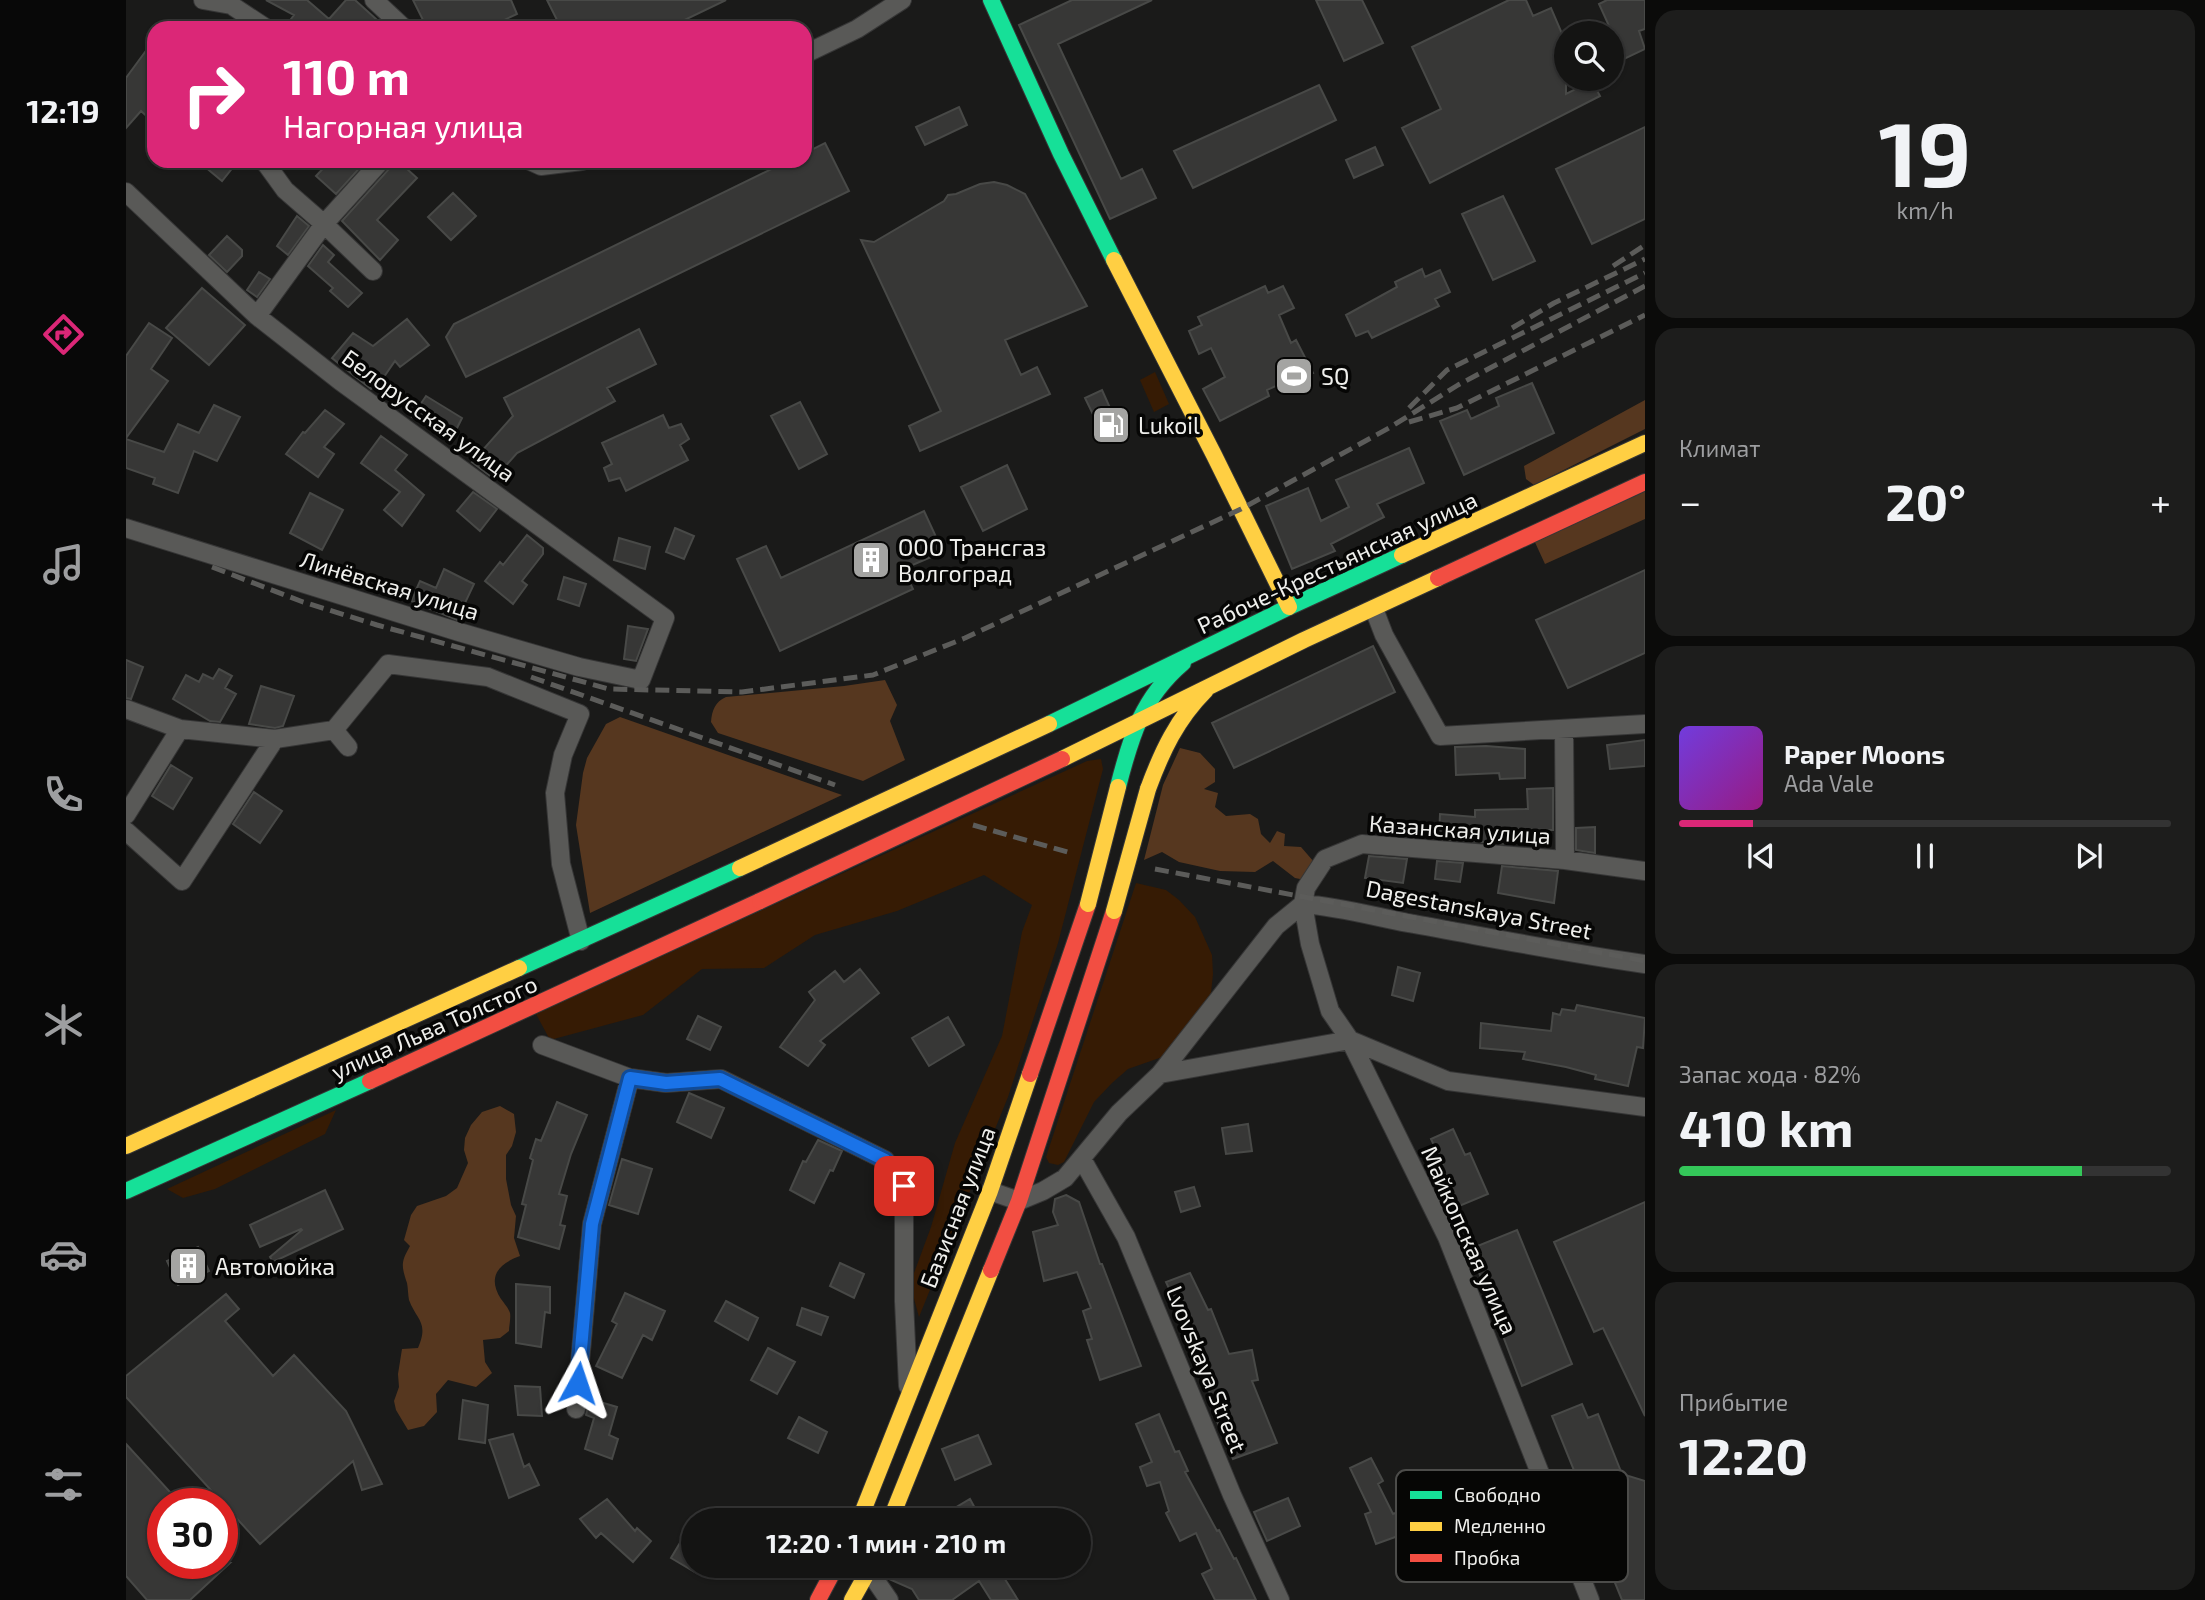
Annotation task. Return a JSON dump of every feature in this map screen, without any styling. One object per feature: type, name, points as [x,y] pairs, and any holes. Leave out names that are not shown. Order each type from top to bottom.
[{"type":"main road","points":[[992,0],[1092,217],[1289,607]]},
{"type":"main road","name":"Рабоче-Крестьянская улица","points":[[740,868],[1049,724],[1289,607],[1645,443]]},
{"type":"main road","points":[[1096,742],[1212,684],[1645,482]]},
{"type":"main road","name":"Базисная улица","points":[[864,1508],[990,1191],[1088,904],[1118,787],[1140,719],[1159,686],[1189,657]]},
{"type":"main road","points":[[895,1508],[1019,1201],[1114,911],[1148,789],[1171,730],[1187,707],[1212,684]]},
{"type":"main road","points":[[1128,686],[1153,695],[1166,707],[1171,730]]},
{"type":"main road","points":[[1096,742],[1107,744],[1117,751],[1123,771]]},
{"type":"main road","name":"улица Льва Толстого","points":[[126,1191],[523,1012],[1096,742]]},
{"type":"main road","name":"улица Льва Толстого","points":[[126,1146],[740,868]]},
{"type":"main road","points":[[818,1600],[830,1578]]},
{"type":"main road","points":[[852,1600],[865,1578]]},
{"type":"street","points":[[203,0],[231,5],[255,21]]},
{"type":"street","points":[[374,0],[396,21]]},
{"type":"street","points":[[812,51],[858,29],[902,0]]},
{"type":"street","points":[[269,168],[285,190],[373,271]]},
{"type":"street","points":[[257,316],[324,224],[375,168]]},
{"type":"street","name":"Белорусская улица","points":[[126,192],[257,316],[340,381],[665,618],[641,680]]},
{"type":"street","name":"Линёвская улица","points":[[126,528],[459,632],[579,667],[641,680]]},
{"type":"street","points":[[1374,609],[1384,635],[1440,736],[1645,724]]},
{"type":"street","points":[[126,709],[180,729],[275,739],[334,730],[388,664],[488,677],[580,713],[563,755],[555,793],[561,864],[581,941]]},
{"type":"street","points":[[126,815],[180,729]]},
{"type":"street","points":[[334,730],[348,747]]},
{"type":"street","points":[[1564,730],[1565,860]]},
{"type":"street","points":[[126,831],[182,881],[275,739]]},
{"type":"street","name":"Казанская улица","points":[[1303,904],[1306,888],[1325,859],[1362,844],[1565,860],[1645,871]]},
{"type":"street","points":[[990,1191],[1019,1201],[1065,1178],[1119,1113],[1160,1074],[1276,926],[1303,904]]},
{"type":"street","name":"Dagestanskaya Street","points":[[1303,904],[1338,907],[1472,935],[1645,964]]},
{"type":"street","name":"Майкопская улица","points":[[1303,904],[1310,944],[1330,1011],[1350,1040],[1447,1237],[1539,1470]]},
{"type":"street","points":[[1160,1074],[1350,1040],[1448,1081],[1645,1107]]},
{"type":"street","points":[[542,1045],[630,1078],[666,1083],[720,1079],[885,1160],[904,1186],[904,1301],[909,1397]]},
{"type":"street","points":[[576,1409],[592,1224],[630,1078]]},
{"type":"street","name":"Lvovskaya Street","points":[[1082,1159],[1126,1237],[1227,1482],[1280,1600]]},
{"type":"street","points":[[876,1578],[889,1600]]},
{"type":"street","name":"Майкопская улица","points":[[1583,1582],[1590,1600]]},
{"type":"shaded area","points":[[1155,372],[1169,404],[1154,412],[1140,380]]},
{"type":"shaded area","points":[[1645,400],[1645,429],[1534,485],[1526,479],[1524,466]]},
{"type":"shaded area","points":[[1645,487],[1645,519],[1545,564],[1533,538]]},
{"type":"shaded area","points":[[885,680],[897,705],[890,721],[905,760],[863,781],[718,733],[711,722],[715,707],[726,697]]},
{"type":"shaded area","points":[[620,717],[842,795],[590,913],[576,825],[583,773],[587,758],[606,724]]},
{"type":"shaded area","points":[[1180,748],[1200,753],[1215,769],[1215,782],[1204,789],[1218,793],[1215,807],[1226,816],[1250,814],[1258,819],[1261,834],[1270,843],[1277,831],[1285,834],[1284,846],[1301,847],[1314,862],[1305,880],[1295,878],[1273,861],[1255,872],[1220,871],[1179,862],[1162,852],[1144,860],[1163,785]]},
{"type":"shaded area","points":[[1101,759],[1103,769],[1058,943],[1008,1097],[919,1317],[910,1284],[931,1227],[955,1143],[1002,1036],[1022,932],[1032,905],[984,875],[897,911],[815,935],[764,968],[702,969],[643,1015],[550,1040],[536,1014],[1087,761]]},
{"type":"shaded area","points":[[1136,883],[1166,890],[1195,917],[1212,955],[1211,993],[1165,1056],[1128,1069],[1094,1102],[1064,1162],[1058,1165],[1049,1163],[1046,1157]]},
{"type":"shaded area","points":[[500,1106],[514,1114],[516,1132],[506,1155],[506,1179],[516,1216],[514,1238],[520,1256],[501,1267],[495,1278],[497,1291],[510,1313],[509,1331],[500,1338],[483,1340],[485,1362],[492,1373],[476,1387],[448,1380],[436,1394],[437,1412],[424,1426],[408,1430],[396,1410],[394,1401],[399,1387],[402,1349],[418,1348],[422,1332],[421,1322],[409,1300],[403,1268],[410,1246],[404,1240],[411,1215],[417,1206],[446,1196],[457,1188],[468,1163],[464,1150],[465,1138],[471,1125],[482,1112]]},
{"type":"shaded area","points":[[336,1110],[325,1134],[215,1189],[183,1198],[167,1189]]},
{"type":"building","points":[[266,0],[307,0],[329,19],[346,0],[355,0],[378,21],[293,21],[291,19],[294,15]]},
{"type":"building","points":[[413,0],[511,0],[517,14],[502,21],[424,21]]},
{"type":"building","points":[[547,0],[726,0],[682,21],[558,21]]},
{"type":"building","points":[[1072,0],[1152,0],[1058,44],[1121,179],[1142,169],[1156,198],[1110,219],[1019,25]]},
{"type":"building","points":[[1316,0],[1362,0],[1383,43],[1344,61]]},
{"type":"building","points":[[1509,0],[1526,0],[1533,16],[1551,8],[1557,21],[1554,21],[1554,91],[1566,91],[1566,94],[1572,91],[1597,91],[1600,96],[1430,183],[1402,128],[1441,109],[1412,47]]},
{"type":"building","points":[[1607,0],[1645,0],[1645,29],[1639,31],[1645,49],[1624,59],[1624,21],[1607,21],[1599,4]]},
{"type":"building","points":[[145,52],[147,53],[147,117],[141,111],[126,128],[126,78]]},
{"type":"building","points":[[1319,85],[1336,120],[1193,188],[1174,151]]},
{"type":"building","points":[[959,107],[967,125],[925,145],[916,127]]},
{"type":"building","points":[[1645,127],[1645,219],[1592,244],[1556,169]]},
{"type":"building","points":[[825,143],[849,191],[466,377],[446,337],[454,324],[774,168],[812,168],[812,150]]},
{"type":"building","points":[[1375,147],[1383,165],[1354,178],[1346,160]]},
{"type":"building","points":[[206,168],[232,168],[222,181]]},
{"type":"building","points":[[323,168],[360,168],[336,194],[316,176]]},
{"type":"building","points":[[408,168],[417,178],[377,220],[398,240],[380,260],[342,221],[389,169]]},
{"type":"building","points":[[994,182],[1025,194],[1087,306],[1005,340],[1021,375],[1037,367],[1050,394],[920,451],[909,426],[941,411],[861,240],[874,242],[944,201],[948,195]]},
{"type":"building","points":[[453,193],[476,216],[451,240],[428,217]]},
{"type":"building","points":[[1503,196],[1535,261],[1493,280],[1462,214]]},
{"type":"building","points":[[297,216],[309,226],[288,255],[277,246]]},
{"type":"building","points":[[227,236],[242,250],[242,256],[227,272],[209,255]]},
{"type":"building","points":[[323,245],[334,255],[328,262],[362,293],[348,307],[330,291],[333,288],[308,266]]},
{"type":"building","points":[[1422,269],[1425,277],[1440,270],[1450,292],[1435,299],[1439,306],[1372,338],[1368,331],[1356,336],[1346,315],[1397,287],[1395,282]]},
{"type":"building","points":[[259,272],[270,279],[257,297],[247,290]]},
{"type":"building","points":[[1265,286],[1268,293],[1283,286],[1294,308],[1279,315],[1291,343],[1296,340],[1313,373],[1291,384],[1289,380],[1267,390],[1269,396],[1220,421],[1203,389],[1225,377],[1211,348],[1199,354],[1189,331],[1202,325],[1198,317]]},
{"type":"building","points":[[202,288],[245,325],[209,365],[166,328]]},
{"type":"building","points":[[407,319],[429,345],[400,367],[395,361],[379,384],[371,389],[332,358],[353,333],[373,346]]},
{"type":"building","points":[[149,323],[172,338],[151,369],[168,381],[126,438],[126,356]]},
{"type":"building","points":[[639,329],[656,364],[607,388],[615,401],[517,453],[494,479],[472,462],[513,416],[504,398]]},
{"type":"building","points":[[1532,383],[1554,433],[1464,475],[1440,421],[1467,410],[1471,419],[1499,406],[1496,398]]},
{"type":"building","points":[[1102,390],[1119,428],[1103,435],[1085,398]]},
{"type":"building","points":[[426,396],[462,418],[451,440],[412,417]]},
{"type":"building","points":[[800,402],[827,454],[799,469],[771,416]]},
{"type":"building","points":[[214,405],[240,417],[217,461],[194,451],[178,493],[153,484],[155,478],[126,468],[126,439],[164,452],[178,424],[199,433]]},
{"type":"building","points":[[325,410],[344,424],[324,447],[334,454],[318,477],[286,454]]},
{"type":"building","points":[[663,415],[669,428],[681,424],[689,439],[680,445],[688,460],[626,491],[620,478],[609,481],[604,468],[612,464],[602,443]]},
{"type":"building","points":[[381,436],[407,455],[395,470],[424,495],[402,526],[384,510],[400,492],[361,463]]},
{"type":"building","points":[[1409,448],[1424,483],[1377,504],[1384,517],[1331,544],[1335,551],[1292,569],[1266,506],[1308,488],[1321,521],[1349,507],[1336,480]]},
{"type":"building","points":[[1007,465],[1027,509],[983,531],[961,487]]},
{"type":"building","points":[[473,492],[497,509],[480,531],[457,511]]},
{"type":"building","points":[[310,493],[343,510],[322,550],[290,533]]},
{"type":"building","points":[[924,511],[943,552],[903,569],[913,589],[780,651],[737,559],[766,546],[781,578]]},
{"type":"building","points":[[675,528],[694,536],[684,559],[666,552]]},
{"type":"building","points":[[527,535],[543,548],[543,554],[522,581],[527,585],[513,604],[485,581],[500,562],[503,565]]},
{"type":"building","points":[[619,538],[650,547],[645,569],[614,560]]},
{"type":"building","points":[[444,569],[474,584],[457,620],[411,601],[420,581],[436,588]]},
{"type":"building","points":[[1645,570],[1645,653],[1568,688],[1536,620]]},
{"type":"building","points":[[564,577],[586,584],[579,606],[558,599]]},
{"type":"building","points":[[628,626],[648,629],[636,661],[624,659]]},
{"type":"building","points":[[1373,646],[1395,692],[1234,768],[1212,723]]},
{"type":"building","points":[[126,660],[143,667],[131,699],[126,698]]},
{"type":"building","points":[[219,669],[232,676],[225,688],[236,694],[220,722],[210,721],[173,699],[186,675],[199,682],[203,674],[213,679]]},
{"type":"building","points":[[261,686],[294,696],[283,726],[275,728],[249,724]]},
{"type":"building","points":[[1645,740],[1645,766],[1610,769],[1607,745]]},
{"type":"building","points":[[1455,747],[1525,749],[1525,778],[1500,779],[1499,773],[1456,775]]},
{"type":"building","points":[[171,765],[192,778],[173,809],[152,796]]},
{"type":"building","points":[[1553,788],[1553,830],[1506,829],[1507,844],[1439,839],[1440,814],[1475,817],[1475,810],[1528,809],[1527,789]]},
{"type":"building","points":[[254,792],[282,811],[260,843],[233,824]]},
{"type":"building","points":[[1595,827],[1595,853],[1576,850],[1576,828]]},
{"type":"building","points":[[1369,856],[1407,859],[1403,883],[1365,878]]},
{"type":"building","points":[[1437,861],[1463,863],[1460,882],[1435,879]]},
{"type":"building","points":[[1502,866],[1558,871],[1554,903],[1498,893]]},
{"type":"building","points":[[1398,967],[1420,973],[1413,1001],[1392,995]]},
{"type":"building","points":[[860,969],[879,993],[820,1041],[825,1045],[808,1066],[780,1047],[815,1000],[809,992],[835,971],[844,982]]},
{"type":"building","points":[[1577,1005],[1645,1018],[1643,1048],[1637,1047],[1628,1086],[1595,1079],[1596,1075],[1566,1067],[1523,1059],[1525,1052],[1480,1048],[1481,1023],[1551,1031],[1553,1013],[1560,1015],[1562,1009],[1575,1011]]},
{"type":"building","points":[[698,1016],[721,1027],[710,1050],[687,1039]]},
{"type":"building","points":[[948,1017],[964,1045],[929,1066],[912,1038]]},
{"type":"building","points":[[689,1093],[724,1108],[711,1138],[677,1122]]},
{"type":"building","points":[[557,1102],[587,1115],[559,1194],[567,1196],[560,1225],[565,1226],[559,1249],[518,1237],[526,1205],[522,1204],[533,1160],[530,1158],[536,1139],[541,1141]]},
{"type":"building","points":[[1248,1124],[1252,1151],[1226,1154],[1222,1128]]},
{"type":"building","points":[[1453,1129],[1465,1155],[1470,1153],[1488,1194],[1452,1209],[1434,1167],[1443,1164],[1431,1139]]},
{"type":"building","points":[[818,1140],[842,1151],[814,1203],[790,1190],[803,1161],[806,1162]]},
{"type":"building","points":[[622,1159],[652,1169],[638,1214],[609,1205]]},
{"type":"building","points":[[1194,1187],[1200,1206],[1181,1212],[1175,1192]]},
{"type":"building","points":[[325,1190],[343,1229],[273,1262],[270,1257],[302,1230],[260,1247],[250,1225]]},
{"type":"building","points":[[1066,1195],[1079,1202],[1100,1264],[1141,1366],[1100,1380],[1087,1340],[1092,1339],[1083,1311],[1091,1308],[1077,1272],[1044,1281],[1033,1232],[1058,1225],[1053,1212],[1055,1199]]},
{"type":"building","points":[[1645,1202],[1645,1416],[1603,1328],[1594,1332],[1554,1242]]},
{"type":"building","points":[[1517,1230],[1572,1364],[1522,1386],[1470,1249]]},
{"type":"building","name":"Автомойка","points":[[198,1247],[209,1271],[178,1285],[167,1261]]},
{"type":"building","points":[[840,1263],[864,1274],[854,1298],[830,1286]]},
{"type":"building","points":[[1190,1273],[1208,1310],[1211,1309],[1229,1354],[1252,1350],[1258,1380],[1252,1381],[1277,1443],[1233,1459],[1217,1421],[1220,1420],[1209,1391],[1200,1338],[1192,1341],[1179,1305],[1177,1306],[1166,1282]]},
{"type":"building","points":[[516,1284],[550,1287],[550,1313],[545,1312],[541,1347],[516,1343]]},
{"type":"building","points":[[625,1293],[665,1311],[652,1340],[643,1335],[622,1378],[596,1366],[617,1324],[612,1321]]},
{"type":"building","points":[[226,1294],[239,1309],[225,1321],[273,1376],[294,1355],[346,1411],[382,1484],[362,1490],[353,1461],[260,1544],[238,1520],[238,1488],[209,1488],[126,1397],[126,1376]]},
{"type":"building","points":[[726,1301],[758,1318],[748,1340],[715,1321]]},
{"type":"building","points":[[802,1308],[828,1317],[821,1335],[797,1325]]},
{"type":"building","points":[[768,1348],[795,1362],[777,1394],[751,1380]]},
{"type":"building","points":[[515,1386],[540,1387],[542,1416],[518,1415]]},
{"type":"building","points":[[590,1399],[617,1407],[609,1435],[618,1439],[612,1459],[585,1449],[594,1418],[586,1415]]},
{"type":"building","points":[[463,1400],[488,1405],[485,1443],[459,1439]]},
{"type":"building","points":[[1582,1404],[1588,1418],[1598,1414],[1620,1470],[1574,1470],[1552,1416]]},
{"type":"building","points":[[1159,1414],[1175,1452],[1179,1451],[1188,1471],[1185,1472],[1217,1531],[1219,1530],[1234,1559],[1236,1558],[1256,1600],[1215,1600],[1202,1574],[1212,1569],[1196,1533],[1180,1541],[1166,1513],[1169,1511],[1160,1482],[1147,1486],[1140,1467],[1152,1462],[1136,1424]]},
{"type":"building","points":[[799,1417],[827,1432],[818,1453],[788,1438]]},
{"type":"building","points":[[513,1434],[524,1467],[529,1464],[539,1485],[509,1498],[489,1440]]},
{"type":"building","points":[[978,1435],[991,1464],[955,1480],[942,1449]]},
{"type":"building","points":[[126,1444],[166,1488],[147,1488],[147,1579],[213,1579],[190,1600],[147,1600],[126,1576]]},
{"type":"building","points":[[1371,1458],[1383,1481],[1378,1484],[1393,1514],[1396,1513],[1396,1537],[1376,1544],[1365,1514],[1371,1512],[1350,1468]]},
{"type":"building","points":[[1628,1476],[1645,1481],[1645,1600],[1622,1600],[1615,1582],[1628,1582]]},
{"type":"building","points":[[1288,1498],[1300,1526],[1267,1541],[1254,1512]]},
{"type":"building","points":[[607,1499],[635,1531],[637,1528],[651,1541],[633,1562],[601,1533],[596,1538],[580,1519]]},
{"type":"building","points":[[970,1499],[975,1508],[955,1508]]},
{"type":"building","points":[[681,1541],[681,1564],[671,1558]]},
{"type":"building","points":[[1004,1578],[1018,1600],[991,1600],[979,1581],[952,1600],[919,1600],[912,1589],[889,1579]]},
{"type":"railway","points":[[1613,266],[1645,245]]},
{"type":"railway","points":[[1512,328],[1554,303],[1645,259]]},
{"type":"railway","points":[[1409,408],[1447,370],[1645,273]]},
{"type":"railway","points":[[212,567],[303,602],[377,625],[609,689],[742,692],[873,675],[965,638],[1241,509],[1389,428],[1458,385],[1645,286]]},
{"type":"railway","points":[[1409,422],[1457,408],[1645,315]]},
{"type":"railway","points":[[531,677],[835,785]]},
{"type":"railway","points":[[973,825],[1071,853]]},
{"type":"railway","points":[[1155,869],[1645,961]]},
{"type":"traffic: fast","points":[[991,0],[1061,154],[1114,260]]},
{"type":"traffic: fast","points":[[1049,724],[1402,555]]},
{"type":"traffic: fast","points":[[1118,787],[1140,719],[1157,690],[1183,663]]},
{"type":"traffic: fast","points":[[519,968],[740,868]]},
{"type":"traffic: fast","points":[[126,1191],[370,1081]]},
{"type":"traffic: slow","points":[[1114,260],[1289,607]]},
{"type":"traffic: slow","points":[[1402,555],[1645,443]]},
{"type":"traffic: slow","points":[[1062,759],[1304,640],[1438,578]]},
{"type":"traffic: slow","points":[[1148,789],[1171,736],[1206,690]]},
{"type":"traffic: slow","points":[[740,868],[1049,724]]},
{"type":"traffic: slow","points":[[1088,904],[1118,787]]},
{"type":"traffic: slow","points":[[1114,911],[1148,789]]},
{"type":"traffic: slow","points":[[126,1146],[519,968]]},
{"type":"traffic: slow","points":[[864,1508],[990,1191],[1030,1074]]},
{"type":"traffic: slow","points":[[895,1508],[991,1270]]},
{"type":"traffic: slow","points":[[852,1600],[864,1578]]},
{"type":"traffic: jam","points":[[1438,578],[1645,482]]},
{"type":"traffic: jam","points":[[760,901],[1062,759]]},
{"type":"traffic: jam","points":[[370,1081],[760,901]]},
{"type":"traffic: jam","points":[[1030,1074],[1088,904]]},
{"type":"traffic: jam","points":[[991,1270],[1019,1201],[1114,911]]},
{"type":"traffic: jam","points":[[818,1600],[830,1578]]},
{"type":"place","name":"SQ","points":[[1294,376]]},
{"type":"place","name":"Lukoil","points":[[1111,425]]},
{"type":"place","name":"ООО Трансгаз Волгоград","points":[[871,560]]},
{"type":"place","name":"Автомойка","points":[[188,1266]]},
{"type":"route","points":[[578,1383],[592,1224],[630,1078],[666,1083],[720,1079],[885,1160],[904,1186]]}]
